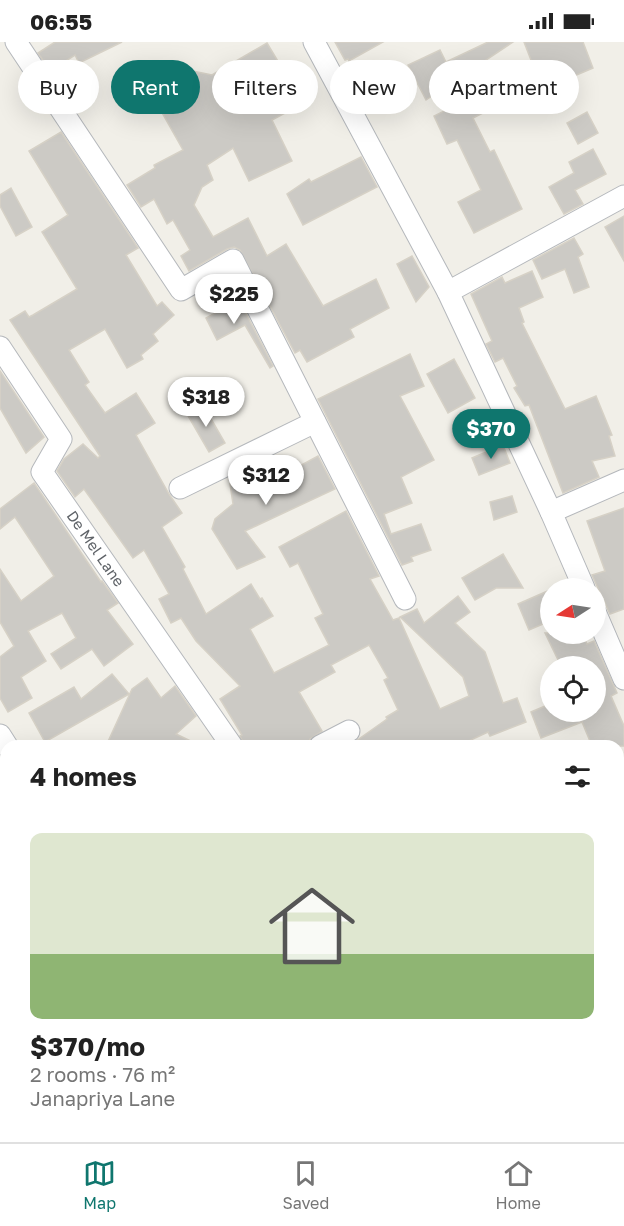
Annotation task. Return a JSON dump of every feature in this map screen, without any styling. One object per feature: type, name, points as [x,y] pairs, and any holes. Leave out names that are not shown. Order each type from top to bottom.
[{"type":"street","points":[[16,42],[181,290],[233,260],[405,599]]},
{"type":"street","points":[[314,42],[448,292],[580,578]]},
{"type":"street","points":[[448,292],[624,196]]},
{"type":"street","name":"De Mel Lane","points":[[0,347],[61,439],[42,472],[228,740]]},
{"type":"street","points":[[180,488],[315,422]]},
{"type":"street","points":[[551,512],[624,480]]},
{"type":"street","points":[[606,638],[624,680]]},
{"type":"street","points":[[332,740],[349,731]]},
{"type":"building","points":[[55,42],[122,42],[85,60],[78,60],[75,55],[67,60],[43,60],[38,53]]},
{"type":"building","points":[[335,42],[383,42],[351,60],[345,60]]},
{"type":"building","points":[[488,42],[513,42],[486,60],[450,60]]},
{"type":"building","points":[[524,42],[583,42],[593,68],[579,74],[579,60],[531,60]]},
{"type":"building","points":[[267,43],[277,60],[238,60]]},
{"type":"building","points":[[440,50],[445,60],[429,60],[429,98],[426,100],[417,82],[417,61]]},
{"type":"building","points":[[200,72],[212,75],[212,114],[283,114],[272,120],[292,161],[249,181],[233,148],[207,165],[213,180],[202,187],[194,205],[213,237],[248,218],[267,256],[286,244],[323,306],[376,279],[389,308],[350,329],[354,337],[307,362],[300,350],[295,353],[240,250],[234,247],[227,249],[189,271],[181,256],[190,250],[173,220],[167,224],[154,199],[141,207],[127,185],[155,168],[154,165],[183,150],[163,114],[200,114]]},
{"type":"building","points":[[587,112],[598,133],[578,144],[567,123]]},
{"type":"building","points":[[438,114],[481,114],[473,118],[490,152],[494,150],[522,209],[474,233],[458,202],[481,190],[457,140],[447,144],[434,116]]},
{"type":"building","points":[[61,132],[138,248],[126,255],[157,306],[162,302],[174,315],[153,334],[158,341],[141,355],[143,359],[127,368],[105,329],[69,350],[89,382],[85,385],[105,413],[136,393],[155,423],[136,435],[182,513],[162,527],[185,567],[183,569],[206,614],[251,584],[273,616],[250,629],[274,673],[329,645],[315,618],[323,614],[298,563],[290,567],[279,547],[346,511],[379,576],[370,579],[393,620],[399,618],[440,709],[469,696],[463,677],[400,617],[417,609],[424,623],[458,596],[470,612],[455,623],[485,652],[503,703],[517,698],[526,722],[490,736],[488,732],[471,740],[357,740],[398,710],[384,680],[388,678],[369,645],[331,665],[335,672],[299,692],[322,731],[310,740],[242,740],[240,736],[242,735],[220,699],[240,686],[196,641],[181,618],[171,623],[159,599],[169,594],[144,550],[133,558],[84,489],[75,497],[57,471],[64,459],[83,444],[98,458],[100,456],[10,320],[25,311],[29,317],[77,289],[42,232],[68,215],[29,151]]},
{"type":"building","points":[[593,149],[606,174],[575,190],[583,204],[564,214],[549,187],[574,173],[569,162]]},
{"type":"building","points":[[361,157],[377,187],[303,225],[287,194],[309,179],[311,182]]},
{"type":"building","points":[[11,188],[32,227],[16,236],[0,206],[0,195]]},
{"type":"building","points":[[624,216],[624,261],[605,227]]},
{"type":"building","points":[[574,238],[583,254],[578,257],[589,287],[574,293],[565,269],[542,279],[533,260]]},
{"type":"building","points":[[412,256],[429,287],[416,302],[397,264]]},
{"type":"building","points":[[532,271],[543,297],[519,308],[524,322],[522,323],[565,409],[596,396],[612,435],[609,436],[615,456],[592,461],[599,477],[563,493],[529,405],[525,406],[514,388],[517,386],[503,358],[495,362],[486,344],[492,341],[471,294],[502,277],[505,283]]},
{"type":"building","points":[[239,300],[273,366],[270,368],[245,325],[217,340],[206,318]]},
{"type":"building","points":[[410,354],[424,386],[400,396],[434,460],[401,477],[412,503],[384,514],[391,534],[421,524],[431,550],[411,557],[413,561],[402,565],[318,399]]},
{"type":"building","points":[[454,359],[475,398],[448,413],[427,374]]},
{"type":"building","points":[[0,371],[44,437],[26,453],[0,408]]},
{"type":"building","points":[[203,405],[225,443],[209,452],[187,414]]},
{"type":"building","points":[[503,445],[510,463],[479,475],[472,458]]},
{"type":"building","points":[[318,456],[335,489],[245,531],[265,557],[237,569],[212,529],[215,519],[233,504],[230,484],[263,470],[270,482]]},
{"type":"building","points":[[34,483],[101,582],[118,603],[107,610],[133,644],[104,666],[92,649],[61,669],[51,654],[76,638],[62,613],[28,631],[46,661],[21,677],[32,698],[8,712],[0,698],[0,657],[14,646],[0,622],[0,569],[21,601],[54,576],[15,517],[0,529],[0,509]]},
{"type":"building","points":[[512,496],[517,512],[494,520],[490,502]]},
{"type":"building","points":[[624,508],[624,609],[610,614],[606,605],[606,578],[593,578],[592,575],[605,571],[587,521]]},
{"type":"building","points":[[503,554],[523,588],[496,588],[475,600],[462,578]]},
{"type":"building","points":[[540,594],[540,625],[529,630],[518,604]]},
{"type":"building","points":[[550,644],[595,644],[601,656],[556,656]]},
{"type":"building","points":[[606,668],[617,693],[611,696],[624,726],[624,740],[590,740],[582,722],[606,722]]},
{"type":"building","points":[[112,674],[129,694],[48,740],[44,740],[29,713],[74,687],[81,699]]},
{"type":"building","points":[[147,678],[161,698],[175,686],[196,716],[176,734],[188,740],[109,740],[132,689]]},
{"type":"building","points":[[540,708],[540,722],[582,722],[541,738],[531,712]]}]
